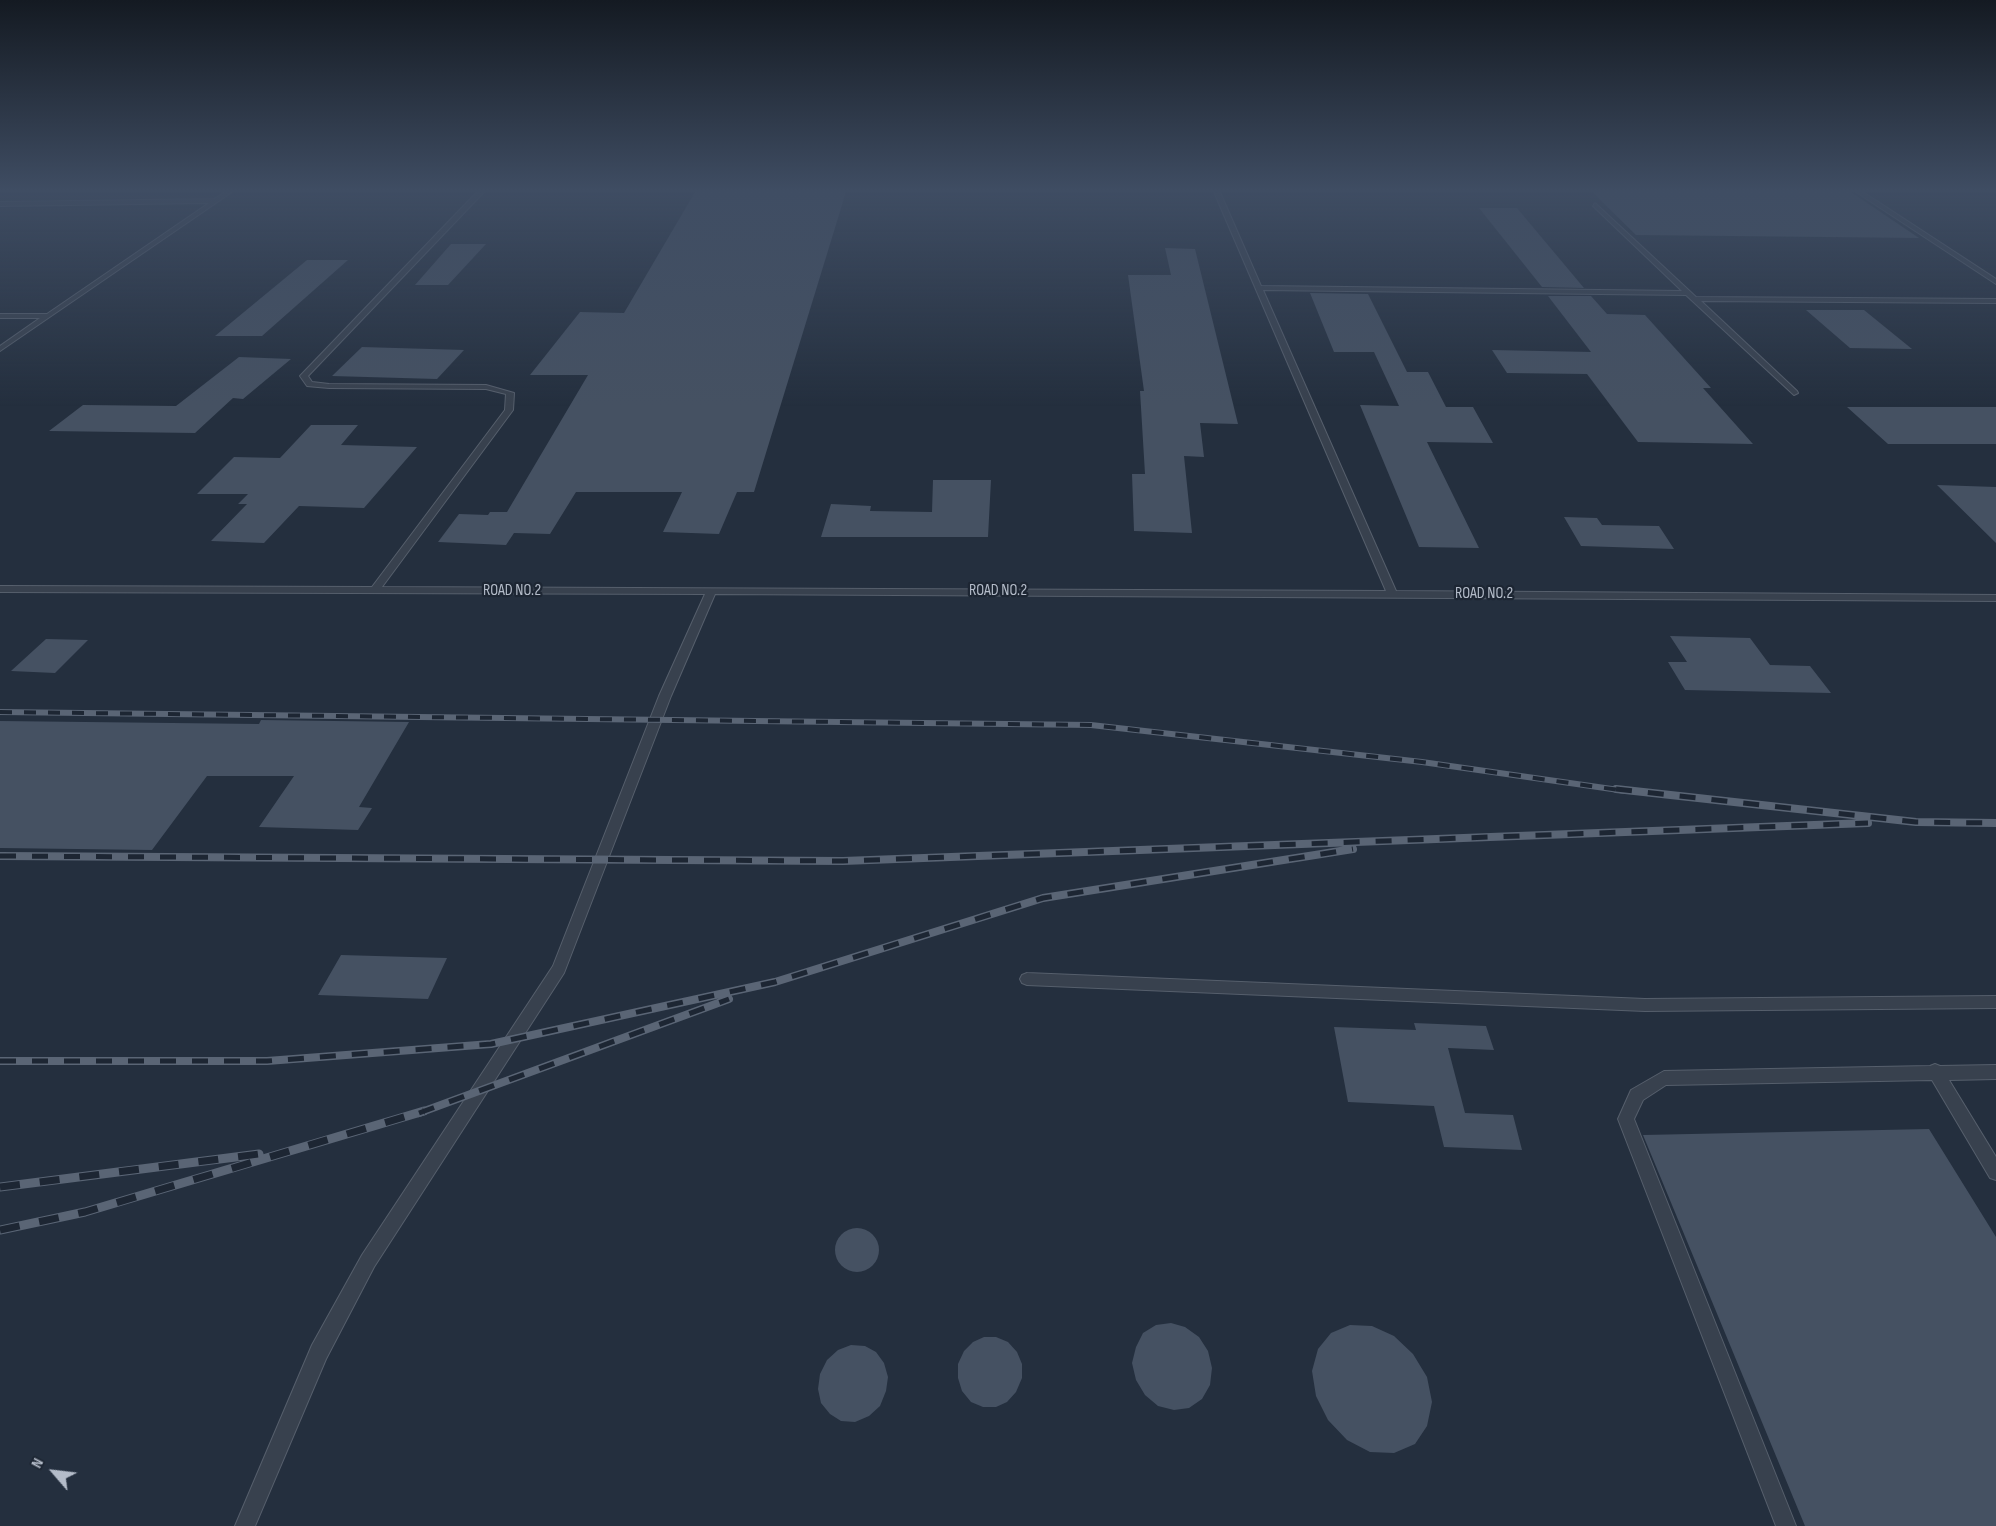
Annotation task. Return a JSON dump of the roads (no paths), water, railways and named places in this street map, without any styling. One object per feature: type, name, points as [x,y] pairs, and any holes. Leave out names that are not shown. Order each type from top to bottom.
[{"type":"lane","points":[[0,349],[125,263]]},
{"type":"lane","points":[[374,591],[509,410],[510,393],[486,387],[329,386],[310,384],[304,376],[413,263]]},
{"type":"lane","points":[[1247,263],[1392,594]]},
{"type":"lane","points":[[1657,263],[1794,393]]},
{"type":"lane","points":[[1967,263],[1996,282]]},
{"type":"lane","points":[[1258,288],[1996,302]]},
{"type":"lane","points":[[0,316],[47,316]]},
{"type":"lane","name":"ROAD NO.2","points":[[0,590],[711,591],[1996,598]]},
{"type":"lane","points":[[245,1526],[319,1352],[368,1261],[559,969],[665,696],[711,591]]},
{"type":"lane","points":[[1027,979],[1646,1005],[1996,1002]]},
{"type":"lane","points":[[1935,1071],[1996,1172]]},
{"type":"lane","points":[[1786,1526],[1626,1119],[1637,1095],[1664,1078],[1935,1071],[1996,1072]]},
{"type":"railway","points":[[0,712],[1091,725],[1422,762],[1626,791]]},
{"type":"railway","points":[[1616,789],[1916,822],[1996,823]]},
{"type":"railway","points":[[0,856],[843,861],[1868,823]]},
{"type":"railway","points":[[0,1061],[267,1061],[491,1044],[775,982],[1043,898],[1353,849]]},
{"type":"railway","points":[[419,1113],[729,999]]},
{"type":"railway","points":[[0,1230],[85,1212],[424,1111]]},
{"type":"railway","points":[[0,1187],[259,1154]]}]
